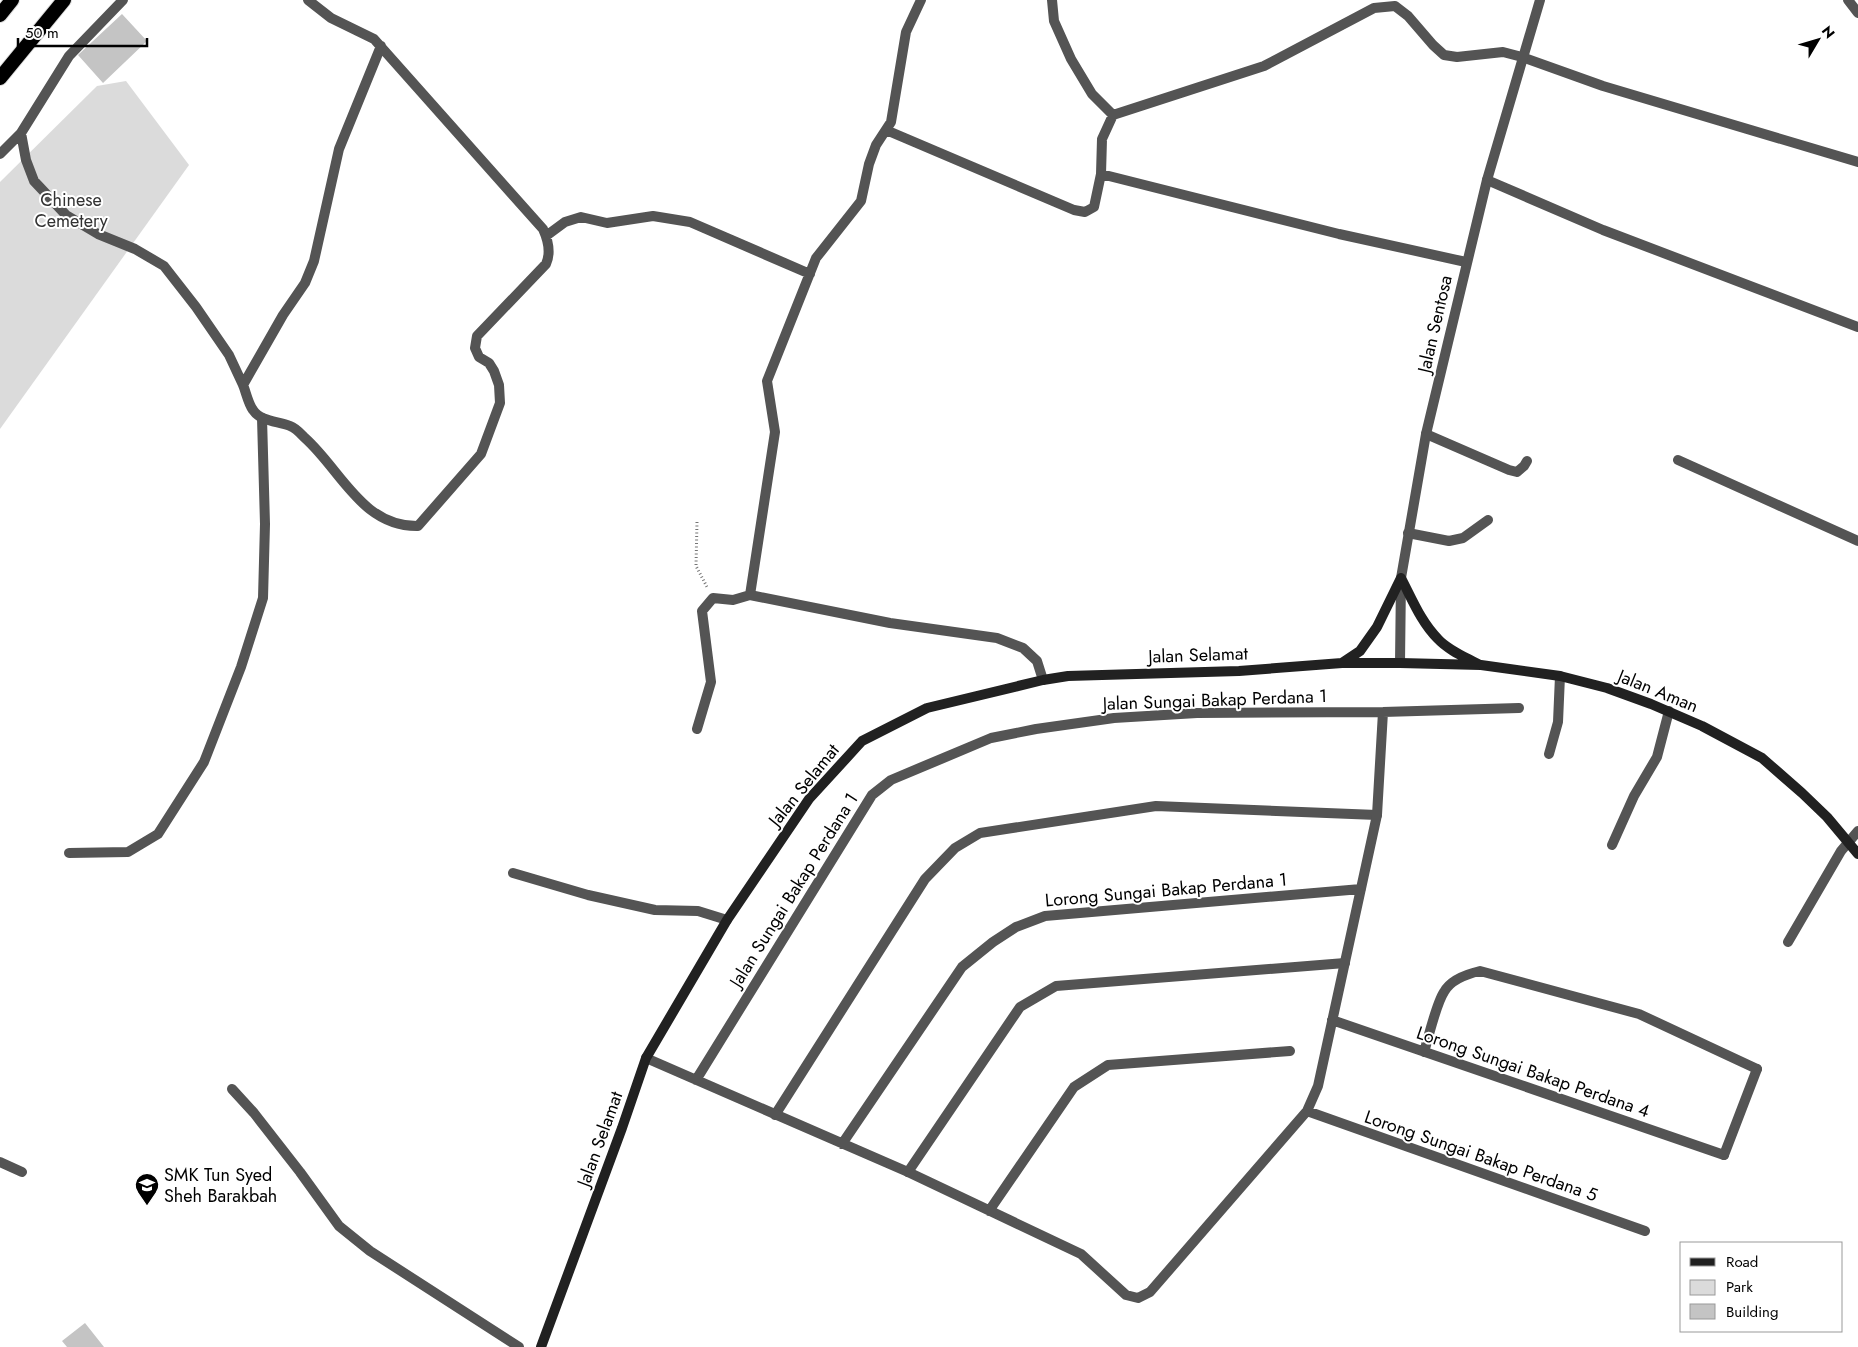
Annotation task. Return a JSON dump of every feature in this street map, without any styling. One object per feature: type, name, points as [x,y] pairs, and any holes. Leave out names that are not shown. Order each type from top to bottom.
[{"type":"highway","points":[[0,15],[12,0]]},
{"type":"highway","points":[[0,78],[64,0]]},
{"type":"main road","points":[[1342,663],[1360,651],[1377,627],[1401,578]]},
{"type":"main road","points":[[1401,578],[1422,620],[1439,640],[1481,665]]},
{"type":"main road","name":"Jalan Selamat","points":[[541,1347],[646,1058],[727,920],[809,799],[862,741],[927,708],[1043,680],[1068,676],[1239,671],[1342,663],[1400,663]]},
{"type":"main road","name":"Jalan Aman","points":[[1400,663],[1481,665],[1560,676],[1607,688],[1669,711],[1762,758],[1802,793],[1858,854]]},
{"type":"street","points":[[0,154],[21,133],[69,56],[123,0]]},
{"type":"street","points":[[21,133],[26,160],[34,181],[66,216],[98,234],[135,249],[164,266],[196,307],[229,356],[243,384],[252,410],[262,418],[292,426],[297,430],[367,508],[386,521],[404,526],[418,526],[481,454],[500,403],[499,385],[494,371],[489,363],[480,357],[475,348],[477,336],[546,264],[549,257],[546,236],[543,229],[374,39],[331,18],[308,0]]},
{"type":"street","points":[[750,595],[775,432],[767,381],[816,258],[862,201],[869,164],[876,145],[886,130],[893,113],[906,32],[921,0]]},
{"type":"street","points":[[1052,0],[1054,21],[1071,59],[1092,94],[1113,115]]},
{"type":"street","name":"Jalan Sentosa","points":[[1400,663],[1401,578],[1426,434],[1487,180],[1540,0]]},
{"type":"street","points":[[1848,0],[1858,14]]},
{"type":"street","points":[[886,130],[1074,210],[1085,212],[1094,207],[1100,174],[1102,139],[1113,115],[1264,66],[1374,8],[1395,6],[1408,16],[1444,55],[1457,57],[1504,52],[1603,86],[1858,162]]},
{"type":"street","points":[[243,384],[283,315],[305,283],[314,261],[339,149],[381,46]]},
{"type":"street","points":[[1100,174],[1339,234],[1466,262]]},
{"type":"street","points":[[1487,180],[1603,230],[1858,327]]},
{"type":"street","points":[[546,236],[565,222],[581,217],[607,223],[653,216],[690,222],[810,274]]},
{"type":"street","points":[[69,853],[128,852],[158,834],[204,762],[241,667],[263,598],[265,524],[262,418]]},
{"type":"street","points":[[1426,434],[1508,470],[1517,472],[1527,461]]},
{"type":"street","points":[[1678,460],[1858,541]]},
{"type":"street","points":[[1408,533],[1449,541],[1464,538],[1488,520]]},
{"type":"street","points":[[697,729],[711,682],[702,611],[713,598],[733,600],[750,595],[890,623],[997,638],[1023,648],[1037,661],[1043,680]]},
{"type":"street","points":[[1549,754],[1558,722],[1560,676]]},
{"type":"street","name":"Jalan Sungai Bakap Perdana 1","points":[[696,1080],[872,795],[891,780],[990,738],[1046,727],[1114,718],[1197,714],[1518,708]]},
{"type":"street","points":[[1612,845],[1634,796],[1656,757],[1669,711]]},
{"type":"street","points":[[646,1058],[908,1172],[1081,1254],[1126,1294],[1138,1298],[1150,1292],[1307,1112],[1318,1086],[1377,815],[1383,712]]},
{"type":"street","points":[[775,1114],[924,879],[955,848],[980,833],[1156,806],[1377,815]]},
{"type":"street","points":[[1788,942],[1841,851],[1858,830]]},
{"type":"street","points":[[513,873],[588,895],[655,910],[698,911],[727,920]]},
{"type":"street","name":"Lorong Sungai Bakap Perdana 1","points":[[842,1144],[962,967],[993,942],[1016,927],[1045,916],[1361,889]]},
{"type":"street","points":[[908,1172],[1020,1008],[1056,986],[1345,963]]},
{"type":"street","name":"Lorong Sungai Bakap Perdana 4","points":[[1332,1020],[1424,1052],[1724,1155],[1758,1069],[1638,1014],[1480,971],[1468,974],[1452,982],[1444,992],[1424,1052]]},
{"type":"street","points":[[989,1211],[1074,1087],[1108,1065],[1290,1052]]},
{"type":"street","points":[[232,1089],[254,1113],[339,1226],[370,1251],[519,1347]]},
{"type":"street","name":"Lorong Sungai Bakap Perdana 5","points":[[1307,1112],[1645,1231]]},
{"type":"street","points":[[0,1162],[22,1172]]},
{"type":"path","points":[[697,522],[696,566],[713,598]]},
{"type":"green space","name":"Chinese Cemetery","points":[[126,81],[189,165],[0,429],[0,182],[97,86]]},
{"type":"building","points":[[122,14],[147,41],[103,83],[78,55]]},
{"type":"building","points":[[85,1323],[104,1347],[67,1347],[62,1341]]},
{"type":"place","name":"SMK Tun Syed Sheh Barakbah","points":[[147,1206]]}]
